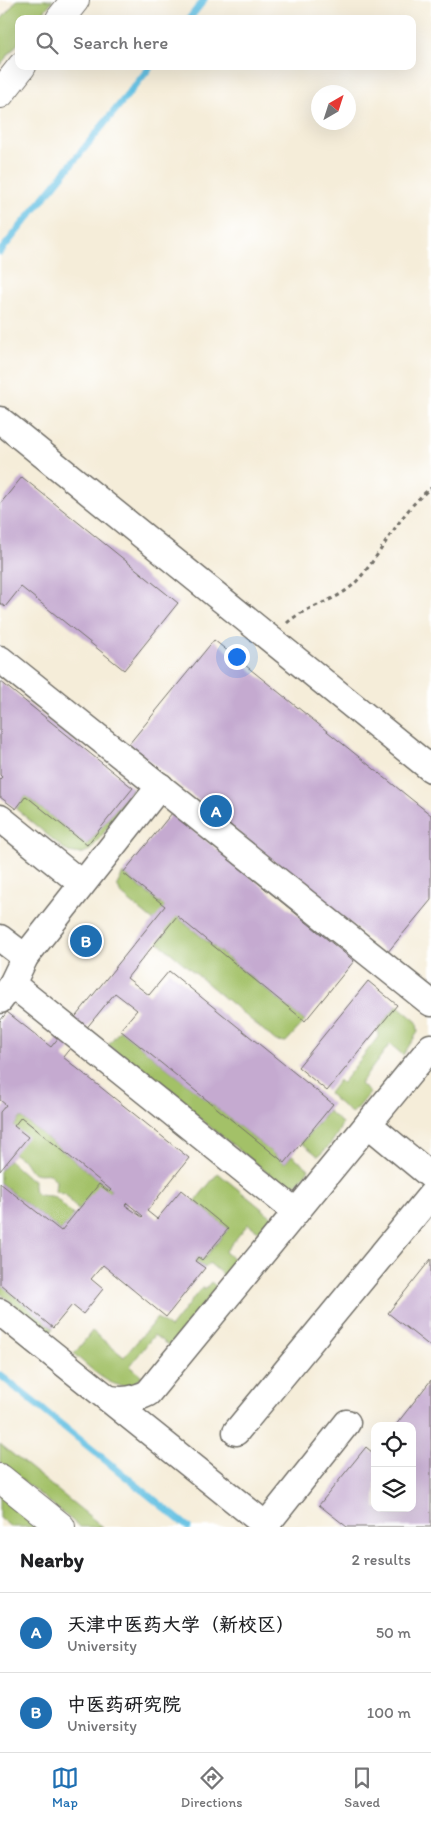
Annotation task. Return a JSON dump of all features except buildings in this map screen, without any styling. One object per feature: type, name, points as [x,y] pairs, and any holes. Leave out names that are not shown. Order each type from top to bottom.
[{"type":"main road","points":[[63,15],[75,0]]},
{"type":"main road","points":[[0,94],[19,70]]},
{"type":"main road","points":[[0,1478],[61,1527]]},
{"type":"lane","points":[[0,420],[431,769]]},
{"type":"lane","points":[[0,658],[431,1003]]},
{"type":"lane","points":[[160,786],[24,957],[6,992],[296,1212]]},
{"type":"lane","points":[[0,818],[82,884]]},
{"type":"lane","points":[[0,938],[24,957]]},
{"type":"lane","points":[[149,1432],[146,1420],[148,1393],[431,1047]]},
{"type":"lane","points":[[368,1124],[431,1176]]},
{"type":"lane","points":[[236,1432],[431,1195]]},
{"type":"lane","points":[[0,1312],[267,1526],[346,1423]]},
{"type":"lane","points":[[109,1399],[132,1400],[148,1393]]},
{"type":"path","points":[[270,638],[291,619],[304,611],[335,598],[356,582],[376,557],[405,512],[431,488]]},
{"type":"green space","points":[[17,0],[53,0],[41,15],[15,15],[15,47],[0,65],[0,21]]},
{"type":"green space","points":[[133,788],[132,797],[90,850],[81,854],[68,852],[16,809],[26,796],[87,845]]},
{"type":"green space","points":[[123,873],[305,1021],[286,1042],[276,1041],[158,942],[167,932],[121,894],[117,885]]},
{"type":"green space","points":[[397,1005],[417,1022],[418,1032],[403,1055],[390,1044],[360,1084],[370,1093],[357,1109],[351,1113],[329,1093],[339,1080],[342,1083],[378,1037],[378,1029]]},
{"type":"green space","points":[[120,1030],[285,1163],[292,1155],[309,1169],[300,1181],[293,1186],[284,1186],[108,1045]]},
{"type":"green space","points":[[328,1111],[342,1123],[333,1141],[318,1156],[302,1143]]},
{"type":"green space","points":[[21,1117],[111,1190],[78,1210],[66,1195],[55,1191],[56,1181],[51,1175],[33,1172],[24,1161],[14,1154],[14,1126]]},
{"type":"green space","points":[[9,1160],[29,1178],[34,1180],[37,1194],[55,1197],[74,1216],[61,1231],[0,1183],[0,1171]]},
{"type":"green space","points":[[218,1173],[272,1217],[260,1232],[248,1224],[225,1252],[238,1262],[226,1277],[209,1263],[205,1268],[195,1261],[198,1257],[203,1260],[228,1229],[195,1201]]},
{"type":"green space","points":[[211,1282],[217,1287],[169,1346],[154,1335],[130,1366],[142,1376],[134,1383],[125,1386],[107,1380],[74,1354],[92,1331],[124,1357],[157,1318],[170,1328],[202,1287],[205,1289]]},
{"type":"green space","points":[[0,1284],[53,1328],[49,1333],[0,1293]]},
{"type":"green space","points":[[0,1444],[103,1527],[80,1527],[0,1462]]},
{"type":"green space","points":[[0,1491],[45,1527],[11,1527],[0,1518]]},
{"type":"waterway","points":[[192,15],[204,0]]},
{"type":"waterway","points":[[0,252],[148,70]]},
{"type":"waterway","points":[[0,1375],[188,1527]]},
{"type":"place","name":"天津中医药大学（新校区）","points":[[216,811]]},
{"type":"place","name":"中医药研究院","points":[[86,941]]}]
